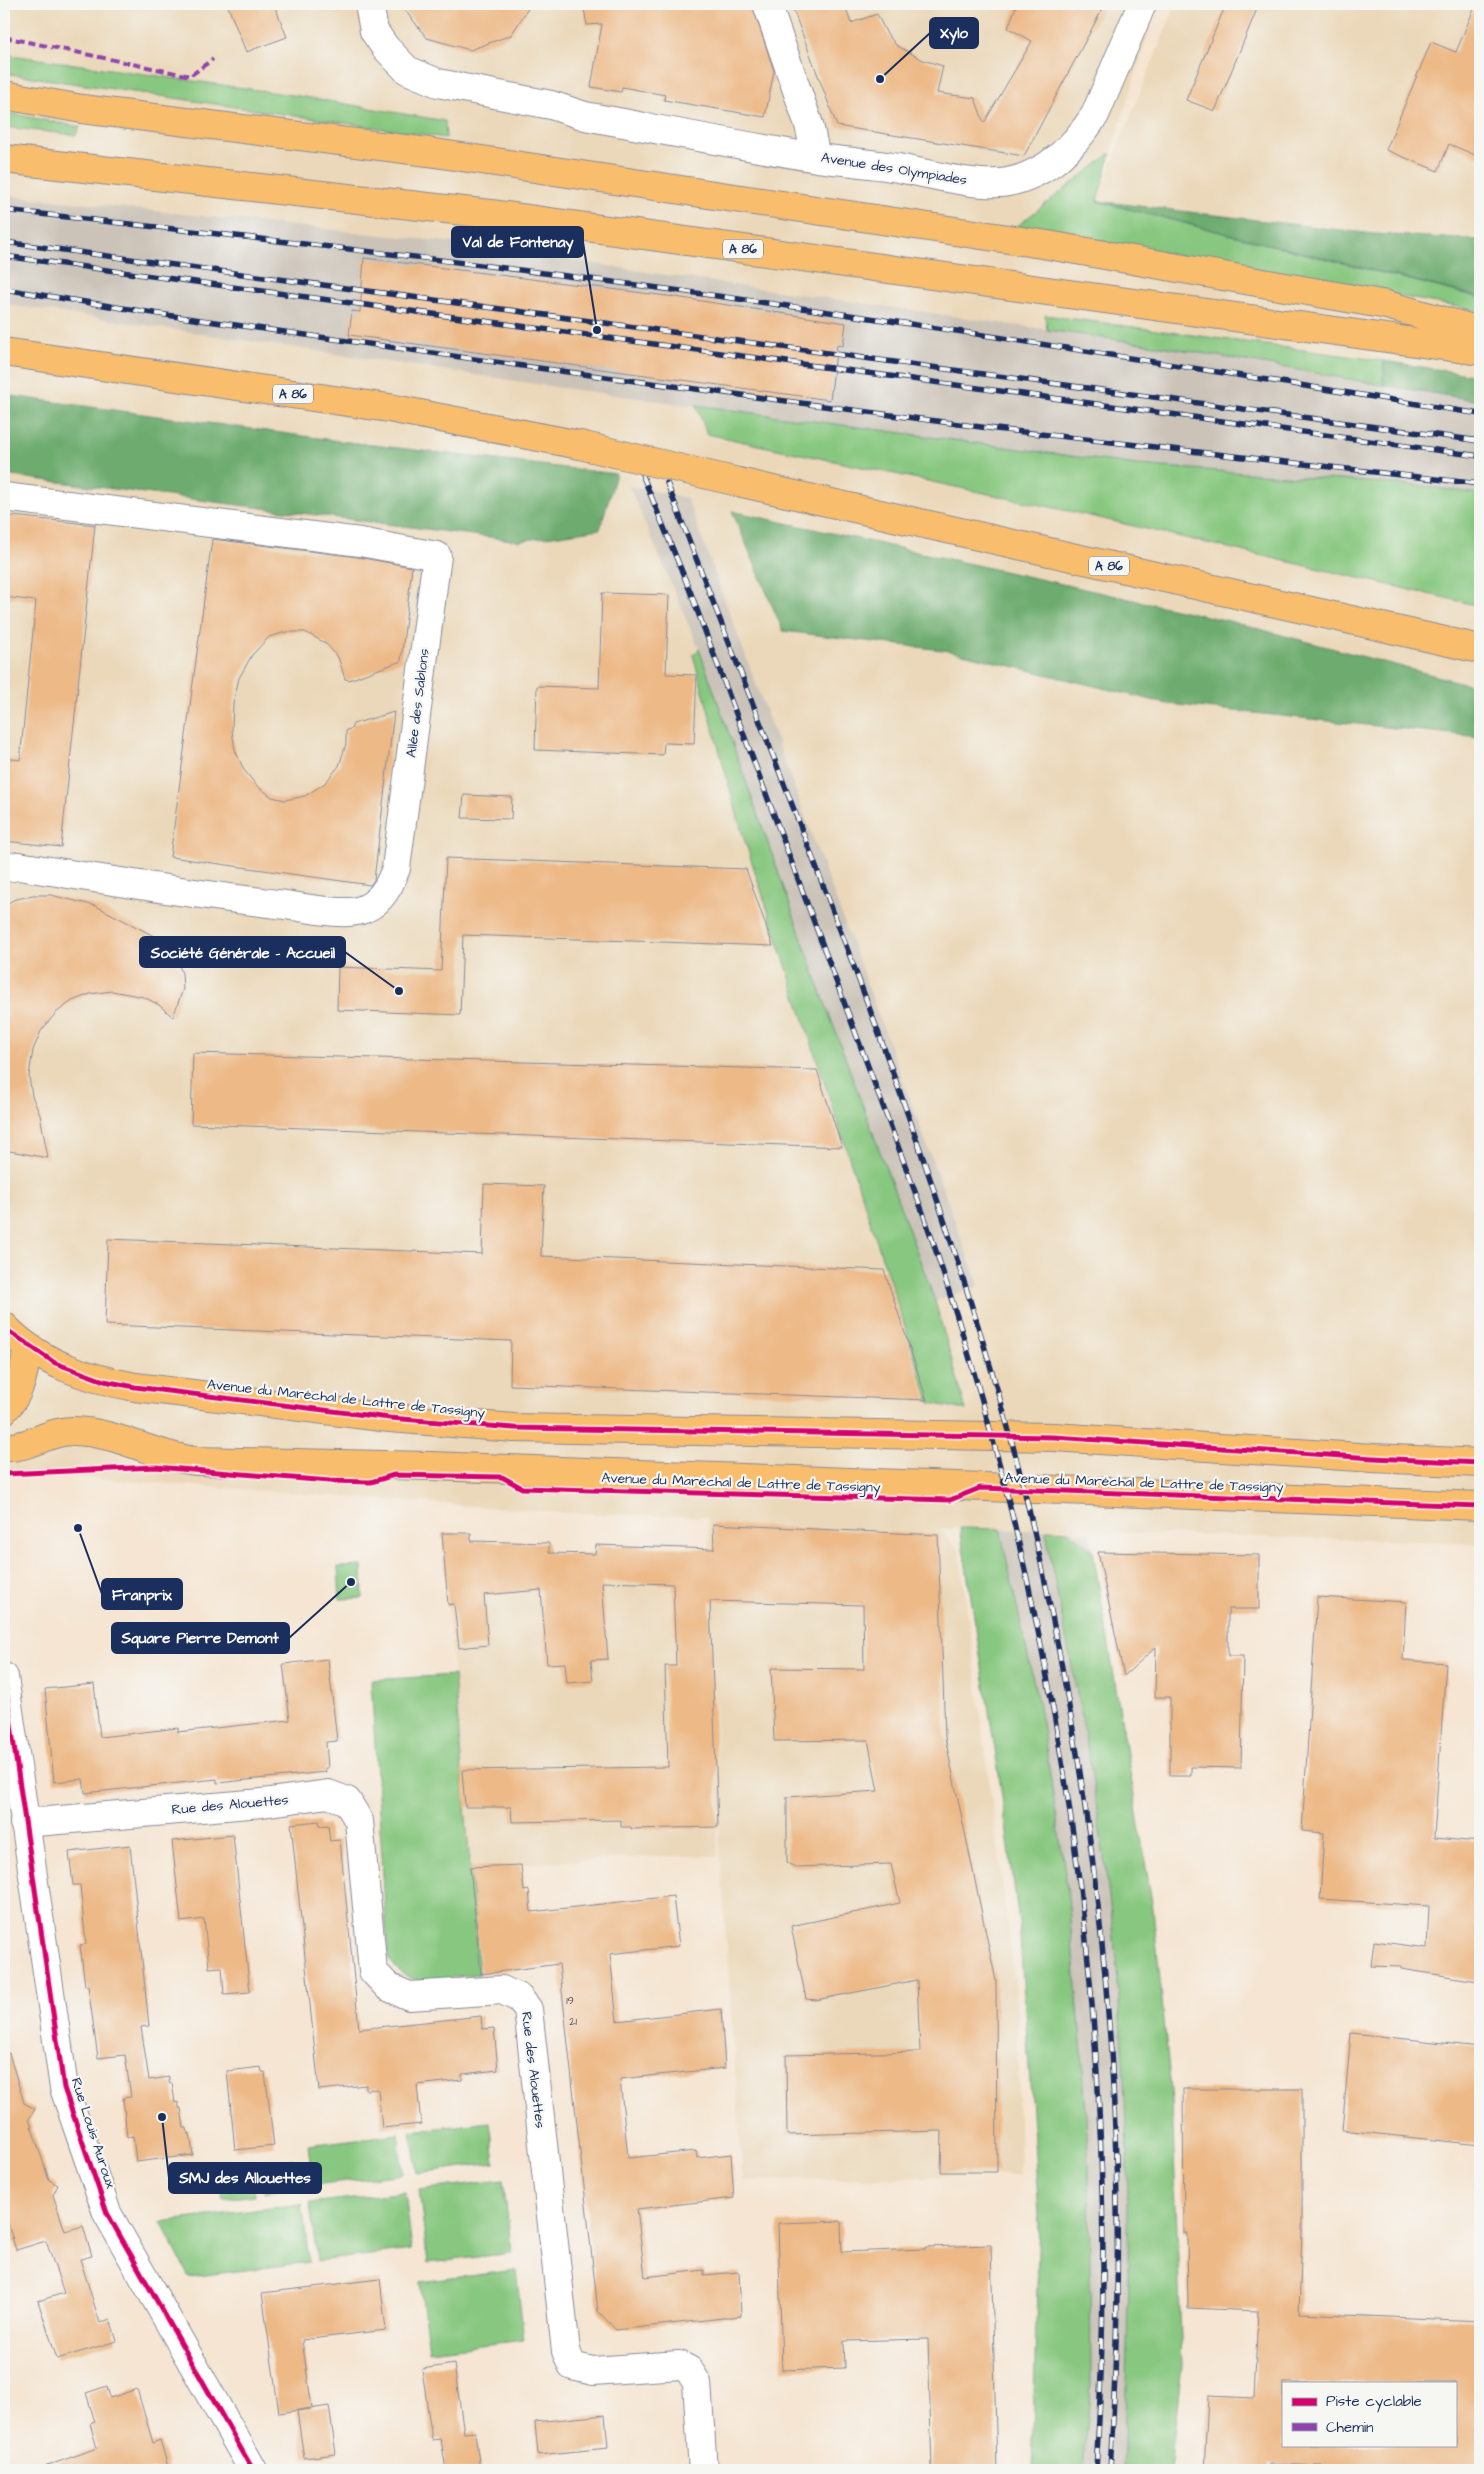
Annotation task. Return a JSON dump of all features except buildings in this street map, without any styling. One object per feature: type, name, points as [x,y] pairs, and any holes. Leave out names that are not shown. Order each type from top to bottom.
[{"type":"main road","points":[[4,95],[82,109],[428,152],[1048,245],[1386,305],[1480,331]]},
{"type":"main road","name":"A 86","points":[[4,159],[500,215],[1480,350]]},
{"type":"main road","name":"A 86","points":[[4,352],[389,408],[580,445],[1480,648]]},
{"type":"main road","name":"Avenue du Maréchal de Lattre de Tassigny","points":[[5,1327],[28,1347],[66,1368],[104,1381],[135,1387],[456,1425],[514,1428],[1054,1438],[1480,1463]]},
{"type":"main road","points":[[4,1410],[12,1402],[21,1384],[28,1347]]},
{"type":"main road","name":"Avenue du Maréchal de Lattre de Tassigny","points":[[4,1448],[25,1445],[56,1433],[72,1430],[103,1433],[158,1454],[196,1461],[431,1466],[1480,1506]]},
{"type":"street","name":"Avenue des Olympiades","points":[[369,4],[374,30],[385,47],[407,70],[438,83],[551,105],[585,116],[816,158],[881,165],[993,184],[1032,175],[1058,159],[1084,132],[1095,116],[1142,4]]},
{"type":"street","points":[[767,4],[809,125],[816,158]]},
{"type":"street","name":"Allée des Sablons","points":[[4,496],[360,542],[436,556],[396,868],[392,881],[384,894],[368,908],[351,912],[309,908],[203,895],[19,866],[4,868]]},
{"type":"street","name":"Rue Louis Auroux","points":[[4,1677],[64,2088],[107,2213],[253,2470]]},
{"type":"street","name":"Rue des Alouettes","points":[[24,1823],[262,1803],[328,1794],[347,1801],[359,1821],[373,1971],[388,1987],[409,1996],[502,1990],[519,1998],[528,2009],[566,2351],[572,2366],[593,2371],[679,2365],[689,2370],[698,2383],[703,2470]]},
{"type":"shaded area","points":[[4,4],[1157,4],[1099,194],[1176,4],[1480,4],[1480,1543],[960,1528],[940,1530],[960,1552],[1017,1998],[1020,2175],[743,2181],[720,1851],[708,1517],[567,1513],[4,1472]]},
{"type":"shaded area","points":[[4,195],[495,247],[645,272],[1155,345],[1480,401],[1480,494],[1421,486],[1137,465],[555,387],[4,304]]},
{"type":"shaded area","points":[[629,486],[687,498],[979,1286],[935,1301],[818,984],[699,649]]},
{"type":"shaded area","points":[[960,1528],[1090,1532],[1153,1909],[1172,2101],[1182,2364],[1170,2470],[1032,2470],[1039,2215],[1019,1922],[999,1775]]},
{"type":"shaded area","points":[[442,1533],[471,1533],[471,1544],[478,1544],[478,1541],[549,1543],[549,1553],[595,1554],[596,1545],[708,1549],[718,1856],[664,1856],[470,1867]]},
{"type":"green space","points":[[4,54],[299,96],[445,121],[446,138],[4,73]]},
{"type":"green space","points":[[4,112],[80,127],[76,135],[4,127]]},
{"type":"green space","points":[[1111,153],[1097,201],[1480,298],[1480,311],[1017,226]]},
{"type":"green space","points":[[1097,201],[1374,234],[1480,240],[1480,297]]},
{"type":"green space","points":[[1045,315],[1384,361],[1383,385],[1155,345],[1047,330]]},
{"type":"green space","points":[[1384,361],[1480,376],[1480,401],[1383,385]]},
{"type":"green space","points":[[4,395],[340,441],[616,474],[600,529],[519,541],[4,475]]},
{"type":"green space","points":[[696,405],[1137,465],[1421,486],[1480,494],[1480,606],[1073,512],[707,434]]},
{"type":"green space","points":[[732,511],[1229,621],[1463,683],[1480,685],[1480,737],[1168,704],[950,651],[783,631]]},
{"type":"green space","points":[[699,649],[818,984],[935,1301],[966,1410],[930,1403],[741,829],[693,655]]},
{"type":"green space","points":[[960,1528],[1000,1529],[1041,1716],[1067,1886],[1083,2064],[1089,2170],[1091,2384],[1083,2470],[1032,2470],[1039,2215],[1019,1922],[999,1775]]},
{"type":"green space","points":[[1046,1530],[1068,1531],[1093,1551],[1153,1909],[1172,2101],[1182,2364],[1170,2470],[1123,2470],[1128,2301],[1128,2188],[1124,2076],[1116,1963],[1106,1874],[1090,1763]]},
{"type":"green space","points":[[362,1566],[363,1598],[340,1599],[338,1567]]},
{"type":"green space","points":[[454,1675],[479,1974],[421,1981],[410,1978],[402,1973],[388,1957],[371,1680]]},
{"type":"green space","points":[[490,2122],[495,2163],[417,2173],[411,2131]]},
{"type":"green space","points":[[398,2134],[403,2174],[313,2185],[308,2145]]},
{"type":"green space","points":[[293,2159],[297,2187],[264,2192],[260,2163]]},
{"type":"green space","points":[[251,2163],[255,2195],[223,2199],[219,2167]]},
{"type":"green space","points":[[503,2180],[512,2253],[428,2263],[419,2190]]},
{"type":"green space","points":[[405,2192],[412,2250],[317,2261],[310,2203]]},
{"type":"green space","points":[[302,2204],[309,2262],[189,2277],[161,2222]]},
{"type":"green space","points":[[516,2270],[524,2340],[429,2351],[420,2282]]},
{"type":"railway","points":[[4,210],[409,256],[755,301],[1480,414]]},
{"type":"railway","points":[[4,242],[1480,441]]},
{"type":"railway","points":[[4,256],[1480,456]]},
{"type":"railway","points":[[4,289],[166,315],[523,366],[996,429],[1480,484]]},
{"type":"railway","points":[[642,474],[690,591],[923,1213],[972,1365],[1013,1519],[1047,1675],[1073,1833],[1091,1992],[1101,2151],[1103,2310],[1096,2470]]},
{"type":"railway","points":[[667,483],[844,941],[928,1172],[1002,1406],[1041,1561],[1071,1718],[1086,1812],[1107,1999],[1117,2186],[1115,2375],[1110,2470]]},
{"type":"marked path","points":[[4,37],[190,76],[213,59]]},
{"type":"cycle path","points":[[4,1328],[55,1363],[104,1381],[135,1387],[390,1418],[514,1428],[1054,1437],[1373,1458],[1480,1463]]},
{"type":"cycle path","points":[[4,1474],[155,1467],[330,1481],[371,1482],[394,1475],[502,1477],[522,1488],[950,1500],[980,1488],[1480,1506]]},
{"type":"cycle path","points":[[4,1677],[64,2088],[107,2213],[253,2470]]},
{"type":"place","name":"Xylo","points":[[880,79]]},
{"type":"place","name":"Val de Fontenay","points":[[597,330]]},
{"type":"place","name":"Société Générale - Accueil","points":[[399,991]]},
{"type":"place","name":"Franprix","points":[[78,1528]]},
{"type":"place","name":"Square Pierre Demont","points":[[351,1582]]},
{"type":"place","name":"SMJ des Allouettes","points":[[162,2117]]}]
